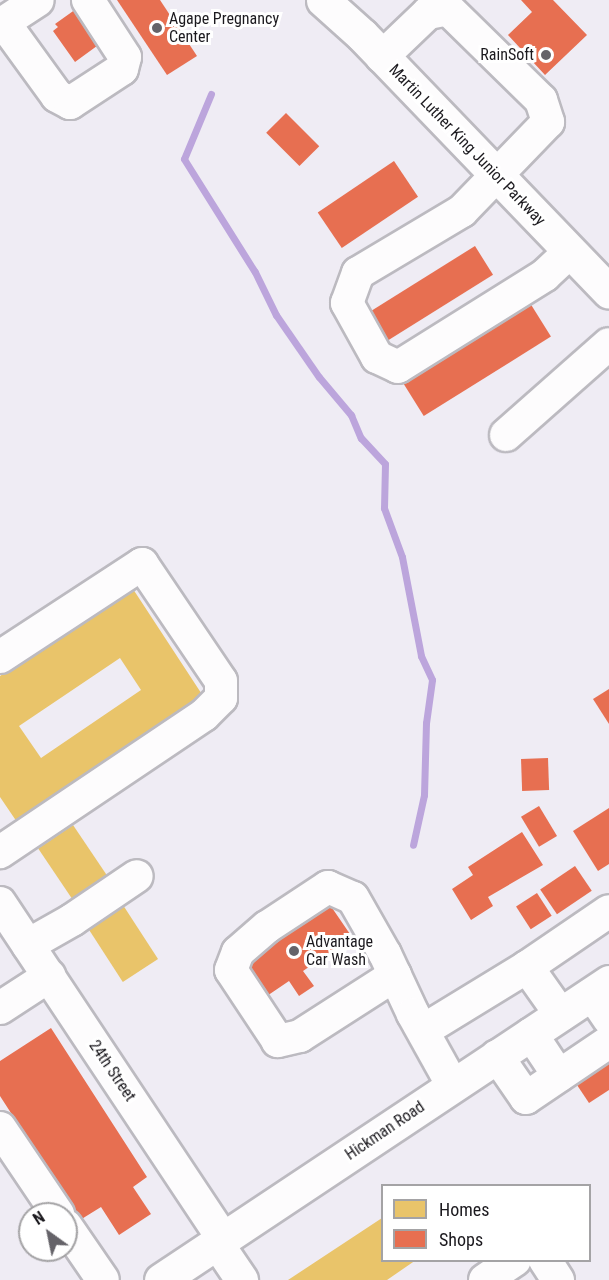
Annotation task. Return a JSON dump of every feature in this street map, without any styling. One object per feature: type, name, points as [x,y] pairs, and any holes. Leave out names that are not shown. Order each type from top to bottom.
[{"type":"main road","name":"Martin Luther King Junior Parkway","points":[[323,0],[382,57],[609,292]]},
{"type":"main road","name":"Hickman Road","points":[[161,1280],[531,1034],[561,1015],[603,998]]},
{"type":"street","points":[[38,0],[2,24],[57,96],[70,103],[122,69],[125,57],[88,0]]},
{"type":"street","points":[[382,57],[428,13],[448,9],[541,100],[548,122],[462,211],[357,273],[347,303],[377,357],[398,367],[545,274],[570,252]]},
{"type":"street","points":[[506,435],[609,344]]},
{"type":"street","points":[[0,657],[142,564],[221,681],[221,698],[204,715],[0,852]]},
{"type":"street","points":[[28,945],[72,920],[137,876]]},
{"type":"street","points":[[395,975],[300,1036],[278,1041],[231,970],[238,952],[267,927],[328,887],[353,898],[395,975],[453,1086]]},
{"type":"street","name":"24th Street","points":[[0,903],[220,1241],[242,1280]]},
{"type":"street","points":[[424,1030],[527,967],[609,911]]},
{"type":"street","points":[[527,967],[561,1015]]},
{"type":"street","points":[[0,1008],[49,976]]},
{"type":"street","points":[[531,1034],[559,1076]]},
{"type":"street","points":[[497,1056],[526,1098],[609,1042]]},
{"type":"street","points":[[0,1128],[50,1202]]},
{"type":"street","points":[[78,1244],[103,1280]]},
{"type":"street","points":[[485,1280],[512,1262]]},
{"type":"street","points":[[546,1262],[558,1280]]},
{"type":"building: Homes","points":[[133,589],[207,702],[19,825],[0,797],[0,676]],"holes":[[[120,658],[141,690],[41,758],[19,726]]]},
{"type":"building: Homes","points":[[73,825],[112,882],[77,906],[38,848]]},
{"type":"building: Homes","points":[[121,902],[158,959],[123,982],[86,925]]},
{"type":"building: Homes","points":[[381,1219],[381,1262],[413,1262],[387,1280],[288,1280]]},
{"type":"building: Shops","name":"Agape Pregnancy Center","points":[[117,0],[160,0],[197,56],[167,75]]},
{"type":"building: Shops","name":"RainSoft","points":[[521,0],[553,0],[587,35],[545,75],[508,35],[532,12]]},
{"type":"building: Shops","points":[[76,9],[101,43],[75,62],[53,31],[58,27],[55,24]]},
{"type":"building: Shops","points":[[286,113],[319,146],[299,166],[266,133]]},
{"type":"building: Shops","points":[[394,161],[418,197],[342,248],[318,212]]},
{"type":"building: Shops","points":[[475,246],[493,275],[388,341],[370,312]]},
{"type":"building: Shops","points":[[525,295],[551,337],[424,416],[398,374]]},
{"type":"building: Shops","points":[[609,689],[609,724],[593,699]]},
{"type":"building: Shops","points":[[548,758],[549,790],[522,791],[521,759]]},
{"type":"building: Shops","points":[[539,806],[557,836],[539,847],[521,817]]},
{"type":"building: Shops","points":[[609,808],[609,864],[598,871],[573,831]]},
{"type":"building: Shops","points":[[522,832],[543,865],[488,897],[493,906],[471,920],[452,889],[473,875],[468,867]]},
{"type":"building: Shops","points":[[575,866],[592,891],[557,914],[540,889]]},
{"type":"building: Shops","points":[[537,893],[552,916],[531,929],[516,907]]},
{"type":"building: Shops","name":"Advantage Car Wash","points":[[328,902],[352,937],[303,971],[314,986],[299,996],[289,981],[261,1000],[237,966]]},
{"type":"building: Shops","points":[[51,1028],[147,1177],[133,1187],[151,1214],[119,1235],[101,1207],[80,1220],[78,1202],[68,1202],[0,1096],[0,1061]]},
{"type":"building: Shops","points":[[609,1055],[609,1090],[589,1103],[573,1079]]},
{"type":"waterway","points":[[211,94],[184,159],[255,272],[276,315],[319,377],[351,415],[361,438],[385,464],[384,508],[402,557],[421,656],[432,680],[426,723],[424,795],[413,845]]},
{"type":"place","name":"Agape Pregnancy Center","points":[[157,28]]},
{"type":"place","name":"RainSoft","points":[[546,55]]},
{"type":"place","name":"Advantage Car Wash","points":[[294,951]]}]
